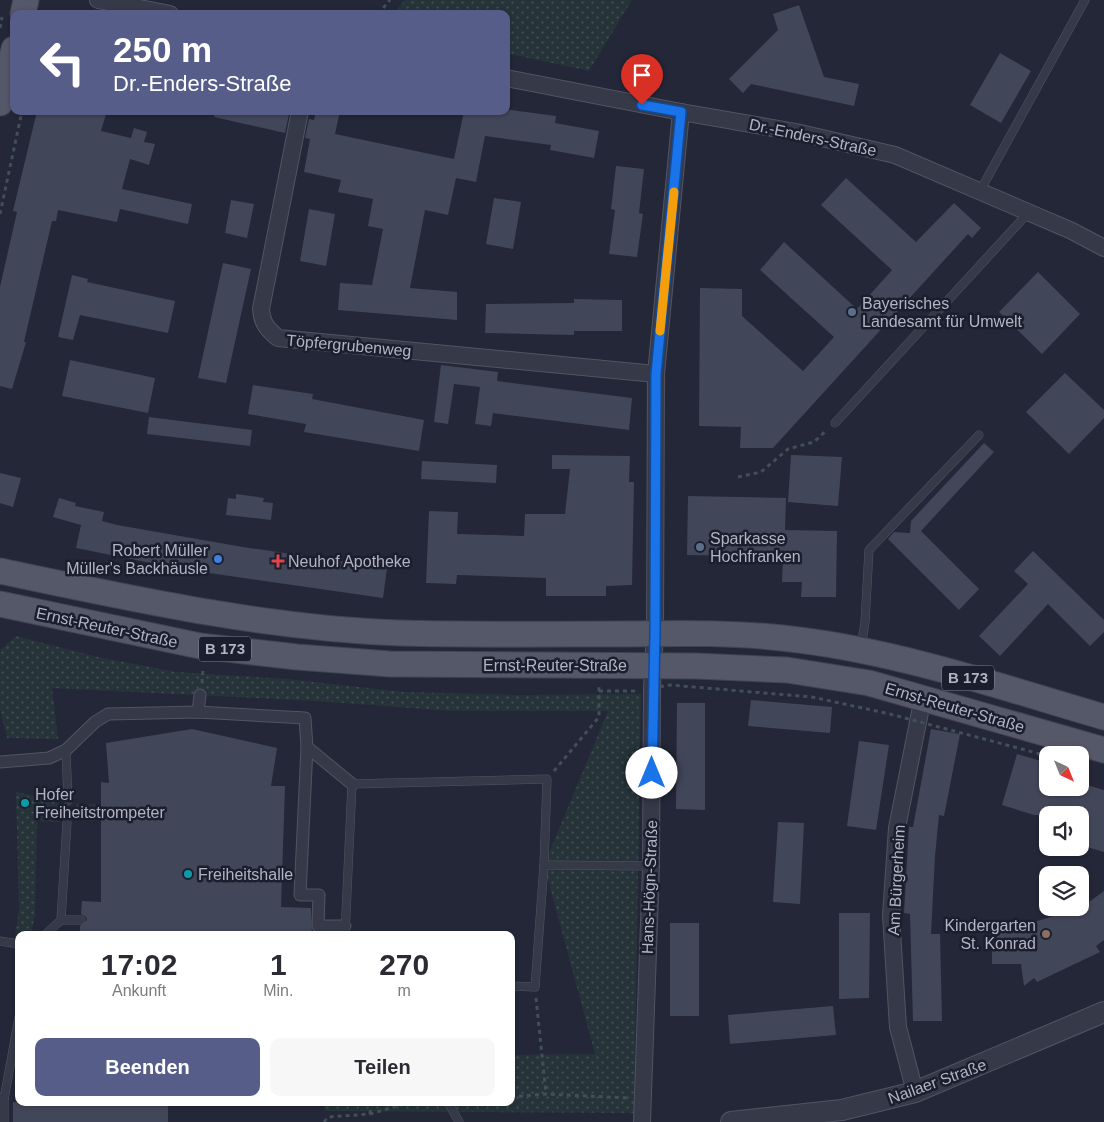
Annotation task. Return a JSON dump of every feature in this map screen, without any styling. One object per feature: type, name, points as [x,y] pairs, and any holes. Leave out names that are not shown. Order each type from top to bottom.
[{"type":"main road","points":[[0,103],[10,64]]},
{"type":"main road","name":"Ernst-Reuter-Straße","points":[[0,571],[205,613],[338,630],[497,634],[707,634],[797,639],[861,650],[931,667],[1104,717]]},
{"type":"main road","name":"Ernst-Reuter-Straße","points":[[0,604],[200,646],[297,657],[390,664],[653,677],[787,670],[869,683],[1104,750]]},
{"type":"street","points":[[98,0],[149,10]]},
{"type":"street","name":"Dr.-Enders-Straße","points":[[510,79],[796,132],[895,155],[1028,212],[1104,248]]},
{"type":"street","name":"Hans-Högn-Straße","points":[[642,1122],[651,866],[655,633],[656,374],[681,112]]},
{"type":"street","name":"Töpfergrubenweg","points":[[299,115],[261,309],[262,321],[268,330],[278,338],[656,374]]},
{"type":"street","points":[[198,712],[200,695]]},
{"type":"street","name":"Am Bürgerheim","points":[[915,1092],[898,1027],[891,915],[897,828],[923,698]]},
{"type":"street","points":[[0,762],[49,758],[66,750],[95,722],[108,714],[198,712],[305,718],[307,747],[300,896],[319,895],[316,926],[345,930]]},
{"type":"street","points":[[307,747],[352,784]]},
{"type":"street","name":"Nailaer Straße","points":[[732,1122],[842,1110],[915,1092],[1104,1012]]},
{"type":"lane","points":[[980,191],[1085,0]]},
{"type":"lane","points":[[835,423],[1028,212]]},
{"type":"lane","points":[[861,650],[865,622],[868,550],[979,435]]},
{"type":"lane","points":[[66,750],[68,802]]},
{"type":"lane","points":[[345,930],[352,784],[547,779],[544,865],[535,987],[515,986]]},
{"type":"lane","points":[[61,920],[67,822]]},
{"type":"lane","points":[[544,865],[651,866]]},
{"type":"lane","points":[[49,931],[61,920],[81,920]]},
{"type":"lane","points":[[0,941],[15,943]]},
{"type":"lane","points":[[4,1122],[2,1098],[15,1036]]},
{"type":"lane","points":[[450,1106],[459,1122]]},
{"type":"path","points":[[381,10],[390,0]]},
{"type":"path","points":[[0,214],[21,115]]},
{"type":"path","points":[[738,477],[761,472],[788,449],[814,442]]},
{"type":"path","points":[[599,691],[653,677],[670,685],[812,697],[1039,754]]},
{"type":"path","points":[[547,779],[600,717],[598,702]]},
{"type":"path","points":[[535,987],[546,1094]]},
{"type":"path","points":[[515,1097],[546,1094],[642,1098]]},
{"type":"path","points":[[370,1106],[370,1114]]},
{"type":"path","points":[[324,1122],[328,1117],[370,1114],[397,1106]]},
{"type":"shaded area","points":[[405,0],[632,0],[589,71],[510,54],[510,10],[396,10]]},
{"type":"shaded area","points":[[16,636],[98,657],[176,672],[287,679],[404,692],[519,695],[641,694],[634,1113],[324,1111],[324,1106],[515,1106],[515,1055],[595,1054],[544,865],[608,711],[452,711],[317,701],[52,688],[58,739],[7,738],[0,709],[0,650]]},
{"type":"shaded area","points":[[16,792],[59,801],[58,822],[37,821],[35,914],[32,931],[16,931],[19,910]]},
{"type":"shaded area","points":[[76,804],[96,804],[95,821],[77,820]]},
{"type":"building","points":[[799,5],[824,77],[859,84],[854,106],[751,84],[743,93],[729,79],[778,30],[773,14]]},
{"type":"building","points":[[1000,53],[1031,71],[1001,123],[970,105]]},
{"type":"building","points":[[510,110],[556,116],[555,123],[599,131],[594,158],[550,150],[551,145],[485,136],[476,182],[456,178],[448,215],[425,210],[410,288],[457,292],[457,320],[338,310],[340,283],[372,285],[383,229],[368,226],[373,199],[338,192],[341,180],[304,172],[310,139],[305,138],[309,119],[314,120],[315,115],[339,115],[335,134],[454,159],[463,115],[510,115]]},
{"type":"building","points":[[36,115],[106,115],[101,131],[131,138],[134,128],[147,132],[144,142],[155,144],[149,165],[130,159],[122,189],[192,204],[188,224],[120,209],[117,222],[58,210],[56,221],[52,221],[24,342],[26,342],[12,389],[0,386],[0,287],[17,212],[13,211]]},
{"type":"building","points":[[214,115],[289,115],[285,133],[214,117]]},
{"type":"building","points":[[616,166],[644,169],[639,213],[643,214],[637,257],[609,254],[615,210],[611,209]]},
{"type":"building","name":"Bayerisches Landesamt für Umwelt","points":[[846,178],[916,242],[954,203],[981,228],[972,238],[968,234],[773,448],[740,448],[741,427],[699,426],[700,288],[742,289],[742,316],[803,371],[834,337],[760,270],[784,242],[857,309],[892,270],[821,205]]},
{"type":"building","points":[[494,198],[521,202],[513,249],[486,244]]},
{"type":"building","points":[[231,200],[254,204],[247,238],[225,233]]},
{"type":"building","points":[[309,209],[335,214],[326,266],[300,261]]},
{"type":"building","points":[[223,263],[251,269],[226,383],[198,378]]},
{"type":"building","points":[[1038,272],[1080,314],[1042,354],[999,312]]},
{"type":"building","points":[[72,275],[88,279],[87,282],[175,301],[168,333],[80,315],[73,340],[58,337]]},
{"type":"building","points":[[574,299],[622,300],[622,331],[574,331],[574,335],[485,333],[486,304],[574,303]]},
{"type":"building","points":[[70,360],[155,378],[148,413],[62,396]]},
{"type":"building","points":[[441,365],[498,372],[497,381],[632,398],[629,430],[493,413],[491,426],[475,424],[480,387],[454,384],[448,424],[434,422]]},
{"type":"building","points":[[1065,373],[1104,410],[1104,418],[1069,454],[1026,412]]},
{"type":"building","points":[[253,385],[313,394],[312,399],[424,420],[419,451],[304,432],[306,424],[248,414]]},
{"type":"building","points":[[149,417],[252,430],[250,446],[147,434]]},
{"type":"building","points":[[984,443],[994,452],[921,531],[979,589],[959,610],[888,539],[894,532],[910,533],[911,521]]},
{"type":"building","points":[[552,455],[630,456],[629,482],[634,482],[632,585],[606,586],[606,596],[546,596],[546,578],[457,575],[456,584],[426,583],[429,511],[458,512],[457,534],[524,536],[525,514],[565,514],[570,469],[552,469]]},
{"type":"building","points":[[791,455],[842,457],[838,506],[788,502]]},
{"type":"building","points":[[422,461],[497,465],[496,483],[421,479]]},
{"type":"building","points":[[0,473],[21,478],[13,507],[0,503]]},
{"type":"building","points":[[236,494],[264,498],[263,502],[273,503],[271,520],[226,515],[228,498],[236,499]]},
{"type":"building","points":[[688,496],[786,498],[785,530],[837,531],[836,597],[801,597],[802,582],[782,582],[783,557],[687,555]]},
{"type":"building","points":[[59,498],[76,503],[75,506],[104,512],[102,521],[117,525],[243,547],[387,568],[383,598],[181,569],[76,548],[81,525],[53,517]]},
{"type":"building","points":[[1033,551],[1104,620],[1104,632],[1090,646],[1048,604],[1000,656],[979,636],[1028,584],[1014,571]]},
{"type":"building","points":[[751,700],[832,707],[830,733],[748,726]]},
{"type":"building","points":[[677,703],[705,703],[705,810],[676,809]]},
{"type":"building","name":"Freiheitshalle","points":[[192,729],[277,748],[271,786],[285,786],[281,907],[311,908],[312,931],[80,931],[80,926],[87,920],[81,914],[82,901],[101,902],[101,782],[109,783],[106,743]]},
{"type":"building","points":[[931,729],[960,734],[944,816],[939,815],[935,856],[931,934],[940,934],[942,1021],[913,1021],[910,914],[904,913],[909,827],[913,827]]},
{"type":"building","points":[[859,741],[889,745],[876,830],[847,826]]},
{"type":"building","points":[[1017,754],[1039,760],[1039,796],[1089,796],[1089,786],[1104,790],[1104,852],[1089,848],[1089,806],[1039,806],[1039,815],[1034,815],[1002,805]]},
{"type":"building","points":[[778,822],[804,823],[800,904],[773,902]]},
{"type":"building","points":[[1104,891],[1104,940],[1096,946],[1100,952],[1037,982],[1034,978],[1024,986],[1021,964],[992,964],[992,930],[1018,927],[1054,916],[1089,916],[1089,902]]},
{"type":"building","points":[[839,913],[870,913],[869,998],[839,999]]},
{"type":"building","points":[[670,923],[699,923],[699,1016],[670,1016]]},
{"type":"building","points":[[833,1006],[836,1035],[730,1044],[728,1015]]},
{"type":"building","points":[[13,1102],[15,1102],[15,1106],[168,1106],[168,1122],[13,1122]]},
{"type":"slow traffic","points":[[660,331],[674,192]]},
{"type":"place","name":"Bayerisches Landesamt für Umwelt","points":[[852,312]]},
{"type":"place","name":"Sparkasse Hochfranken","points":[[700,547]]},
{"type":"place","name":"Robert Müller Müller's Backhäusle","points":[[218,559]]},
{"type":"place","name":"Neuhof Apotheke","points":[[278,561]]},
{"type":"place","name":"Hofer Freiheitstrompeter","points":[[25,803]]},
{"type":"place","name":"Freiheitshalle","points":[[188,874]]},
{"type":"place","name":"Kindergarten St. Konrad","points":[[1046,934]]},
{"type":"route","points":[[642,105],[681,112],[656,374],[655,633],[652,688],[652,773]]}]
